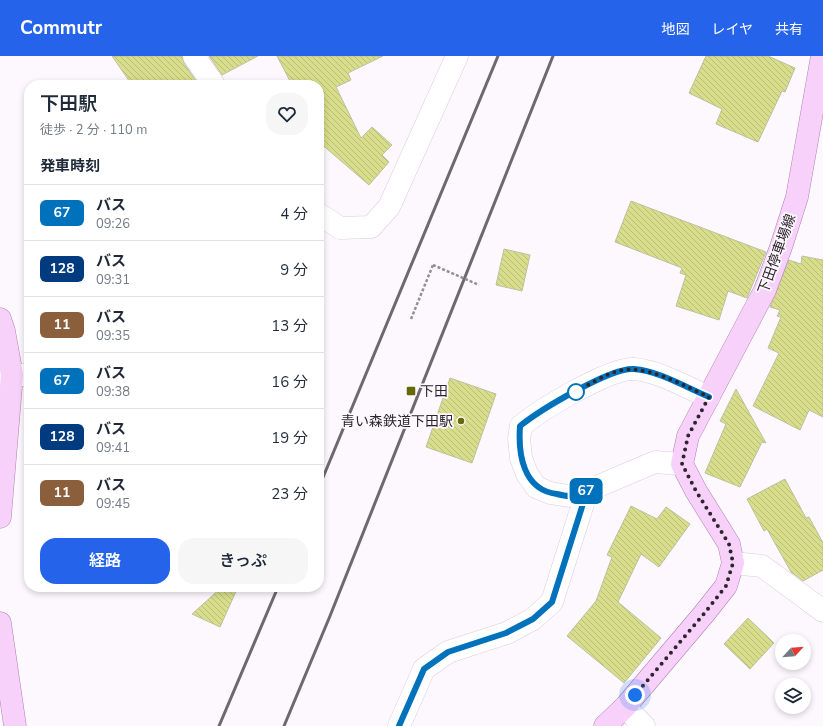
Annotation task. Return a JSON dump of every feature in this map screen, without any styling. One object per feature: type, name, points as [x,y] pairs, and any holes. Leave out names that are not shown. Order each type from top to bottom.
[{"type":"main road","name":"下田停車場線","points":[[682,464],[688,436],[765,290],[781,247],[797,197],[822,56]]},
{"type":"main road","points":[[0,319],[14,375],[0,517]]},
{"type":"main road","points":[[605,726],[625,707],[726,586],[733,563],[729,544],[696,491],[682,464]]},
{"type":"main road","points":[[0,623],[15,726]]},
{"type":"street","points":[[194,56],[211,80]]},
{"type":"street","points":[[324,217],[340,228],[371,227],[390,207],[457,56]]},
{"type":"street","points":[[682,464],[655,462],[587,491],[569,496],[550,494],[536,487],[527,474],[521,458],[519,439],[520,426],[540,411],[614,372],[632,369],[646,371],[709,397]]},
{"type":"street","points":[[399,726],[424,669],[448,652],[506,633],[533,619],[552,602],[587,491]]},
{"type":"street","points":[[733,563],[762,566],[823,612]]},
{"type":"street","points":[[625,707],[644,726]]},
{"type":"path","points":[[411,319],[433,265],[479,285]]},
{"type":"building","points":[[112,56],[182,56],[184,63],[196,80],[129,80]]},
{"type":"building","points":[[209,56],[258,56],[222,75]]},
{"type":"building","points":[[277,56],[383,56],[348,73],[351,80],[336,87],[361,138],[372,127],[392,145],[382,155],[389,162],[369,185],[324,146],[324,80],[289,80]]},
{"type":"building","points":[[706,56],[768,56],[795,68],[785,92],[782,91],[758,142],[716,124],[722,109],[689,93]]},
{"type":"building","points":[[631,201],[766,252],[747,298],[728,291],[719,320],[676,306],[686,275],[680,273],[682,268],[615,242]]},
{"type":"building","points":[[504,249],[530,255],[522,291],[496,285]]},
{"type":"building","points":[[802,256],[823,260],[823,417],[809,410],[800,430],[753,406],[779,353],[768,348],[781,317],[777,316],[780,310],[770,307],[789,260],[801,264]]},
{"type":"building","name":"青い森鉄道下田駅","points":[[450,378],[496,394],[472,463],[426,447]]},
{"type":"building","points":[[736,389],[766,443],[762,442],[740,487],[705,473],[726,424],[720,421]]},
{"type":"building","points":[[785,479],[806,518],[809,517],[823,543],[823,570],[803,581],[791,572],[767,529],[764,531],[747,499]]},
{"type":"building","points":[[631,506],[657,519],[666,507],[690,524],[659,567],[641,554],[618,602],[661,638],[624,683],[567,636],[596,601],[612,557],[607,555]]},
{"type":"building","points":[[216,592],[236,592],[220,627],[192,614]]},
{"type":"building","points":[[748,618],[774,643],[750,669],[724,644]]},
{"type":"railway","points":[[324,475],[498,56]]},
{"type":"railway","points":[[284,726],[330,616],[553,56]]},
{"type":"railway","points":[[219,726],[276,592]]},
{"type":"bus line","name":"67","points":[[399,726],[424,669],[448,652],[506,633],[533,619],[552,602],[587,491],[569,496],[550,494],[536,487],[527,474],[521,458],[519,439],[520,426],[540,411],[614,372],[632,369],[646,371],[709,397]]},
{"type":"place","name":"下田","points":[[411,391]]},
{"type":"place","name":"青い森鉄道下田駅","points":[[461,421]]},
{"type":"route","points":[[576,392],[614,372],[632,369],[646,371],[709,397],[688,436],[682,464],[696,491],[729,544],[733,563],[726,586],[635,695]]}]
